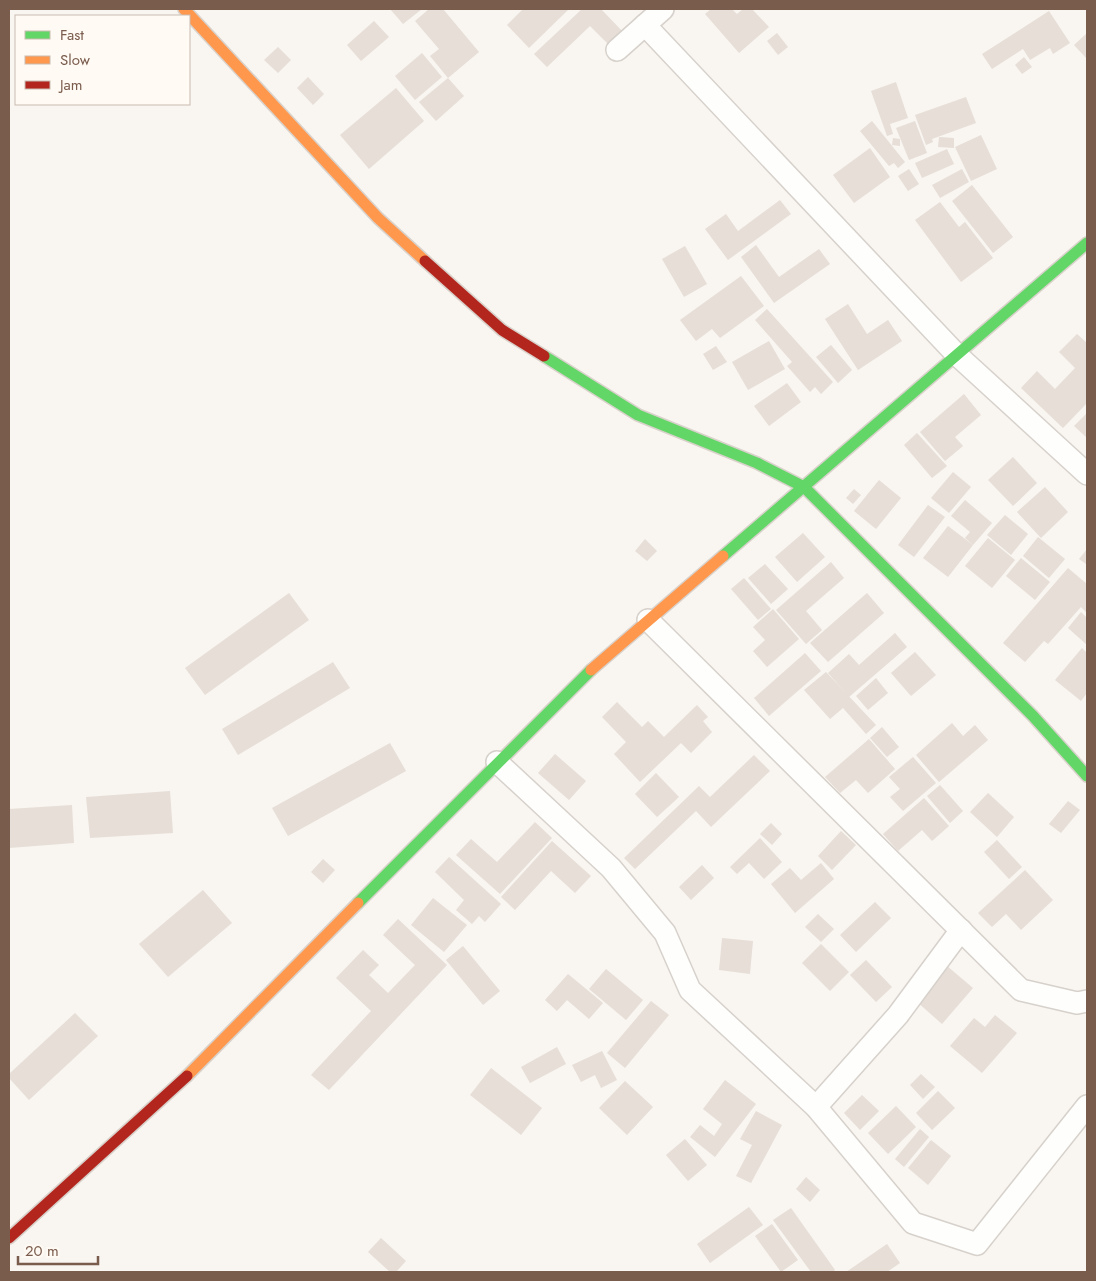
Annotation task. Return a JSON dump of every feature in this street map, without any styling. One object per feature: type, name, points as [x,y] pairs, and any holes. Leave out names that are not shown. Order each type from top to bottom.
[{"type":"street","points":[[617,50],[663,9]]},
{"type":"street","points":[[190,15],[378,218],[502,330],[638,415],[757,462],[804,487],[1033,716],[1087,776]]},
{"type":"street","points":[[645,25],[957,355],[1087,474]]},
{"type":"street","points":[[9,1238],[173,1090],[576,683],[1087,243]]},
{"type":"street","points":[[648,620],[1021,990],[1077,1002],[1087,1000]]},
{"type":"street","points":[[497,762],[611,868],[665,933],[690,990],[816,1107],[913,1223],[977,1244],[1087,1106]]},
{"type":"street","points":[[816,1107],[898,1014],[961,930]]},
{"type":"building","points":[[390,9],[422,9],[403,24]]},
{"type":"building","points":[[429,9],[443,9],[479,52],[448,78],[430,56],[439,49],[415,21]]},
{"type":"building","points":[[523,9],[569,9],[529,48],[507,25]]},
{"type":"building","points":[[582,9],[601,9],[622,31],[608,44],[590,26],[547,67],[534,54]]},
{"type":"building","points":[[711,9],[732,9],[737,14],[743,9],[752,9],[769,27],[739,53],[705,14]]},
{"type":"building","points":[[1049,11],[1070,43],[1053,54],[1050,48],[1030,60],[1023,49],[992,69],[982,54]]},
{"type":"building","points":[[374,21],[389,37],[361,61],[347,45]]},
{"type":"building","points":[[777,33],[788,47],[778,55],[767,41]]},
{"type":"building","points":[[1087,33],[1087,59],[1074,45]]},
{"type":"building","points":[[278,47],[291,60],[278,73],[264,60]]},
{"type":"building","points":[[422,53],[442,77],[415,100],[395,76]]},
{"type":"building","points":[[1024,57],[1032,67],[1022,74],[1015,65]]},
{"type":"building","points":[[308,77],[324,94],[313,105],[297,88]]},
{"type":"building","points":[[448,78],[464,96],[436,121],[419,102]]},
{"type":"building","points":[[896,82],[908,118],[890,124],[893,134],[887,136],[871,91]]},
{"type":"building","points":[[396,88],[424,121],[369,169],[340,135]]},
{"type":"building","points":[[966,97],[976,123],[932,139],[933,142],[926,145],[915,115]]},
{"type":"building","points":[[872,121],[905,162],[898,168],[894,163],[889,166],[860,131]]},
{"type":"building","points":[[915,121],[927,153],[909,160],[896,128]]},
{"type":"building","points":[[981,135],[997,169],[971,181],[955,147]]},
{"type":"building","points":[[939,137],[954,138],[954,148],[938,147]]},
{"type":"building","points":[[893,138],[900,139],[900,146],[892,145]]},
{"type":"building","points":[[870,148],[890,177],[854,203],[833,175]]},
{"type":"building","points":[[947,149],[954,164],[922,178],[915,163]]},
{"type":"building","points":[[909,169],[919,184],[908,191],[898,176]]},
{"type":"building","points":[[962,169],[969,182],[940,198],[932,185]]},
{"type":"building","points":[[972,185],[1013,237],[993,253],[952,201]]},
{"type":"building","points":[[780,200],[791,214],[728,260],[705,229],[726,214],[738,231]]},
{"type":"building","points":[[940,202],[959,227],[965,222],[993,258],[961,282],[915,220]]},
{"type":"building","points":[[756,245],[779,277],[819,249],[830,264],[774,303],[741,257]]},
{"type":"building","points":[[685,246],[707,284],[684,297],[662,259]]},
{"type":"building","points":[[741,276],[764,306],[720,338],[712,329],[696,341],[680,320]]},
{"type":"building","points":[[848,304],[867,334],[888,320],[902,341],[858,370],[825,319]]},
{"type":"building","points":[[767,309],[833,382],[821,394],[815,387],[810,392],[787,366],[792,362],[755,320]]},
{"type":"building","points":[[1077,334],[1087,343],[1087,403],[1063,428],[1021,388],[1037,371],[1055,389],[1075,368],[1059,352]]},
{"type":"building","points":[[769,341],[785,369],[748,390],[732,362]]},
{"type":"building","points":[[831,345],[852,370],[838,383],[816,357]]},
{"type":"building","points":[[716,346],[727,362],[713,370],[703,354]]},
{"type":"building","points":[[787,383],[801,402],[769,426],[754,406]]},
{"type":"building","points":[[964,394],[981,415],[955,437],[963,446],[945,461],[920,432]]},
{"type":"building","points":[[1087,413],[1087,436],[1086,437],[1074,426]]},
{"type":"building","points":[[917,433],[947,466],[932,478],[904,445]]},
{"type":"building","points":[[1013,457],[1037,483],[1013,506],[988,480]]},
{"type":"building","points":[[953,472],[971,487],[949,513],[931,498]]},
{"type":"building","points":[[879,480],[901,498],[876,529],[854,511]]},
{"type":"building","points":[[1045,487],[1068,512],[1041,538],[1017,512]]},
{"type":"building","points":[[854,489],[861,495],[853,504],[846,498]]},
{"type":"building","points":[[965,500],[992,523],[973,545],[965,538],[970,532],[951,516]]},
{"type":"building","points":[[928,505],[945,517],[914,557],[898,545]]},
{"type":"building","points":[[1005,515],[1028,534],[1011,555],[987,535]]},
{"type":"building","points":[[948,526],[973,545],[948,577],[923,558]]},
{"type":"building","points":[[803,533],[825,557],[797,582],[775,557]]},
{"type":"building","points":[[1038,537],[1065,559],[1049,578],[1023,556]]},
{"type":"building","points":[[988,538],[1015,560],[992,588],[965,566]]},
{"type":"building","points":[[645,539],[657,551],[647,561],[635,551]]},
{"type":"building","points":[[1087,549],[1087,563],[1086,564],[1079,559]]},
{"type":"building","points":[[1021,558],[1050,582],[1035,600],[1006,576]]},
{"type":"building","points":[[831,562],[844,578],[806,611],[822,630],[806,644],[776,610]]},
{"type":"building","points":[[765,564],[788,589],[771,604],[748,578]]},
{"type":"building","points":[[1068,568],[1087,584],[1087,613],[1081,607],[1048,644],[1044,641],[1025,662],[1003,643]]},
{"type":"building","points":[[744,578],[771,609],[758,620],[731,589]]},
{"type":"building","points":[[289,593],[309,620],[205,695],[185,668]]},
{"type":"building","points":[[867,593],[884,613],[828,662],[810,643]]},
{"type":"building","points":[[773,609],[799,639],[767,667],[753,651],[765,640],[753,627]]},
{"type":"building","points":[[1081,612],[1087,618],[1087,645],[1068,628]]},
{"type":"building","points":[[895,633],[907,647],[849,697],[828,673],[849,654],[859,665]]},
{"type":"building","points":[[1082,648],[1087,653],[1087,693],[1081,701],[1055,680]]},
{"type":"building","points":[[915,652],[936,675],[911,696],[891,673]]},
{"type":"building","points":[[805,653],[821,671],[769,716],[754,698]]},
{"type":"building","points":[[333,662],[350,688],[238,755],[222,729]]},
{"type":"building","points":[[826,672],[876,725],[866,734],[843,708],[830,719],[804,690]]},
{"type":"building","points":[[876,678],[888,693],[868,710],[856,696]]},
{"type":"building","points":[[617,702],[642,727],[648,721],[664,737],[697,705],[708,717],[703,721],[712,732],[691,753],[681,743],[640,782],[614,754],[626,742],[602,717]]},
{"type":"building","points":[[952,723],[963,736],[975,725],[988,740],[939,782],[916,755]]},
{"type":"building","points":[[882,727],[899,747],[887,757],[870,738]]},
{"type":"building","points":[[869,739],[895,769],[868,793],[856,780],[840,793],[825,777]]},
{"type":"building","points":[[390,743],[406,771],[288,836],[272,808]]},
{"type":"building","points":[[555,754],[586,781],[569,800],[538,773]]},
{"type":"building","points":[[754,755],[770,771],[711,827],[696,811],[635,869],[624,858],[699,786],[710,797]]},
{"type":"building","points":[[913,757],[936,783],[903,811],[890,797],[900,789],[889,777]]},
{"type":"building","points":[[656,773],[679,797],[657,817],[635,794]]},
{"type":"building","points":[[940,785],[963,811],[950,823],[927,796]]},
{"type":"building","points":[[170,791],[173,833],[90,838],[86,797]]},
{"type":"building","points":[[988,793],[1014,817],[997,837],[970,812]]},
{"type":"building","points":[[924,798],[949,826],[932,841],[922,830],[898,851],[883,834]]},
{"type":"building","points":[[1068,801],[1080,810],[1061,833],[1049,824]]},
{"type":"building","points":[[72,805],[74,843],[9,848],[9,809]]},
{"type":"building","points":[[535,822],[552,838],[500,894],[456,855],[471,839],[497,862]]},
{"type":"building","points":[[771,823],[782,834],[772,845],[760,834]]},
{"type":"building","points":[[841,831],[856,845],[832,870],[818,856]]},
{"type":"building","points":[[760,838],[782,862],[764,879],[749,863],[737,874],[730,867]]},
{"type":"building","points":[[997,840],[1022,867],[1009,879],[984,852]]},
{"type":"building","points":[[552,841],[591,876],[575,893],[551,871],[515,910],[501,897]]},
{"type":"building","points":[[449,857],[501,904],[485,922],[479,916],[472,924],[456,910],[464,900],[435,872]]},
{"type":"building","points":[[323,859],[335,870],[323,883],[311,872]]},
{"type":"building","points":[[821,863],[834,879],[795,913],[771,884],[790,868],[801,880]]},
{"type":"building","points":[[702,865],[714,878],[691,900],[679,887]]},
{"type":"building","points":[[1025,870],[1053,900],[1021,930],[1006,914],[992,927],[978,913]]},
{"type":"building","points":[[203,890],[232,923],[168,977],[139,944]]},
{"type":"building","points":[[433,898],[467,925],[444,952],[411,925]]},
{"type":"building","points":[[875,902],[891,918],[856,952],[840,935]]},
{"type":"building","points":[[818,914],[834,929],[821,942],[805,927]]},
{"type":"building","points":[[398,919],[447,965],[329,1090],[311,1075],[371,1011],[336,978],[363,950],[379,965],[369,975],[388,993],[415,965],[383,935]]},
{"type":"building","points":[[722,938],[753,941],[750,974],[719,970]]},
{"type":"building","points":[[821,944],[849,972],[830,991],[802,963]]},
{"type":"building","points":[[463,946],[500,991],[483,1005],[446,960]]},
{"type":"building","points":[[866,960],[892,987],[876,1002],[850,975]]},
{"type":"building","points":[[947,966],[973,988],[942,1024],[916,1001]]},
{"type":"building","points":[[606,969],[643,1000],[626,1020],[589,989]]},
{"type":"building","points":[[568,974],[603,1003],[589,1019],[567,1000],[557,1011],[545,1000]]},
{"type":"building","points":[[651,1001],[669,1015],[625,1068],[607,1053]]},
{"type":"building","points":[[75,1013],[98,1036],[29,1100],[9,1078],[9,1074]]},
{"type":"building","points":[[995,1015],[1017,1033],[982,1073],[950,1046],[974,1018],[985,1027]]},
{"type":"building","points":[[557,1047],[566,1064],[530,1083],[521,1067]]},
{"type":"building","points":[[602,1051],[617,1080],[601,1088],[595,1075],[581,1082],[572,1065]]},
{"type":"building","points":[[491,1068],[542,1108],[521,1135],[470,1095]]},
{"type":"building","points":[[921,1074],[935,1087],[923,1099],[910,1085]]},
{"type":"building","points":[[725,1080],[756,1104],[715,1157],[690,1137],[700,1125],[714,1136],[722,1124],[703,1109]]},
{"type":"building","points":[[625,1081],[653,1107],[627,1135],[599,1108]]},
{"type":"building","points":[[938,1091],[955,1108],[932,1130],[916,1113]]},
{"type":"building","points":[[862,1095],[879,1111],[860,1130],[844,1113]]},
{"type":"building","points":[[896,1106],[916,1127],[888,1154],[868,1133]]},
{"type":"building","points":[[756,1111],[782,1125],[751,1183],[736,1176],[752,1145],[740,1139]]},
{"type":"building","points":[[920,1129],[929,1137],[904,1167],[895,1159]]},
{"type":"building","points":[[685,1139],[707,1165],[688,1181],[666,1155]]},
{"type":"building","points":[[931,1140],[951,1156],[928,1185],[908,1168]]},
{"type":"building","points":[[806,1177],[820,1190],[810,1202],[796,1189]]},
{"type":"building","points":[[749,1207],[763,1225],[710,1263],[697,1244]]},
{"type":"building","points":[[791,1208],[835,1270],[832,1272],[811,1272],[773,1220]]},
{"type":"building","points":[[772,1224],[798,1260],[781,1272],[755,1236]]},
{"type":"building","points":[[381,1238],[406,1261],[396,1272],[390,1272],[368,1252]]},
{"type":"building","points":[[887,1244],[900,1263],[887,1272],[846,1272]]},
{"type":"traffic: fast","points":[[723,556],[1087,243]]},
{"type":"traffic: fast","points":[[544,356],[638,415],[757,463],[804,487],[1033,716],[1087,776]]},
{"type":"traffic: fast","points":[[358,903],[591,670]]},
{"type":"traffic: slow","points":[[184,9],[190,15]]},
{"type":"traffic: slow","points":[[190,15],[378,218],[425,261]]},
{"type":"traffic: slow","points":[[591,670],[723,556]]},
{"type":"traffic: slow","points":[[187,1076],[358,903]]},
{"type":"traffic: jam","points":[[425,261],[502,330],[544,356]]},
{"type":"traffic: jam","points":[[9,1238],[187,1076]]}]
